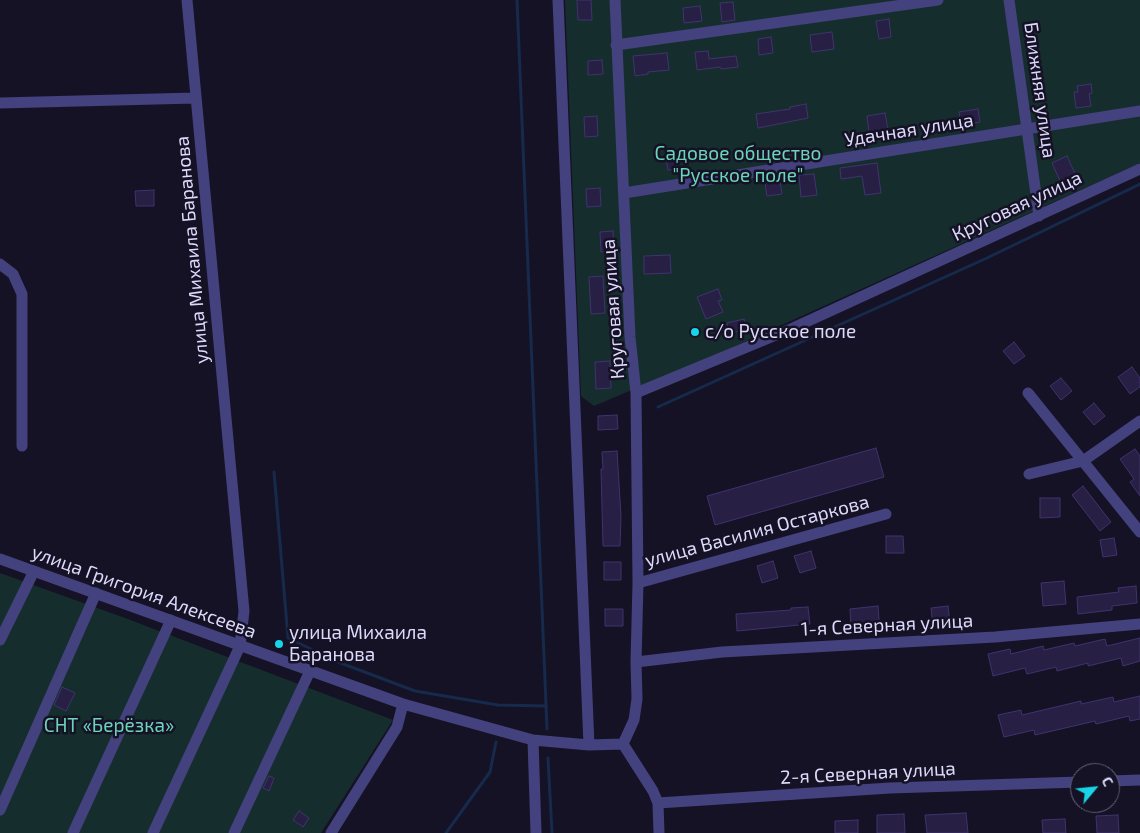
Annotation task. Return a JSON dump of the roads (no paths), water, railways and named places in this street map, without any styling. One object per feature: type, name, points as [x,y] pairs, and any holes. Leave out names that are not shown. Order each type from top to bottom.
[{"type":"street","name":"улица Михаила Баранова","points":[[154,833],[240,646],[244,611],[187,0]]},
{"type":"street","points":[[558,0],[589,745]]},
{"type":"street","name":"Круговая улица","points":[[615,0],[630,337],[636,393],[793,328],[1140,169]]},
{"type":"street","points":[[616,44],[938,0]]},
{"type":"street","name":"Ближняя улица","points":[[1009,0],[1039,216]]},
{"type":"street","points":[[0,103],[195,98]]},
{"type":"street","name":"Удачная улица","points":[[624,194],[1140,111]]},
{"type":"street","points":[[0,264],[13,274],[22,294],[22,446]]},
{"type":"street","points":[[636,393],[637,699],[634,720],[623,744],[653,790],[658,803],[659,833]]},
{"type":"street","points":[[1028,393],[1140,532]]},
{"type":"street","points":[[1029,474],[1083,461],[1140,420]]},
{"type":"street","name":"улица Василия Остаркова","points":[[638,583],[886,514]]},
{"type":"street","name":"улица Григория Алексеева","points":[[0,559],[404,704],[532,740],[589,745],[623,744]]},
{"type":"street","points":[[0,640],[34,571]]},
{"type":"street","points":[[0,810],[96,594]]},
{"type":"street","points":[[73,833],[171,620]]},
{"type":"street","name":"1-я Северная улица","points":[[636,662],[722,652],[994,637],[1140,624]]},
{"type":"street","points":[[234,833],[310,671]]},
{"type":"street","points":[[331,833],[397,727],[404,704]]},
{"type":"street","points":[[532,740],[536,833]]},
{"type":"street","points":[[1120,781],[1140,780]]},
{"type":"street","name":"2-я Северная улица","points":[[658,803],[890,788],[1070,782]]},
{"type":"waterway","points":[[517,0],[547,729]]},
{"type":"waterway","points":[[658,407],[987,258],[1140,184]]},
{"type":"waterway","points":[[274,472],[288,638],[338,662],[415,691],[498,705],[546,706]]},
{"type":"waterway","points":[[446,833],[490,772],[496,742]]},
{"type":"waterway","points":[[548,758],[552,833]]},
{"type":"place","name":"с/о Русское поле","points":[[695,332]]},
{"type":"place","name":"улица Михаила Баранова","points":[[279,644]]},
{"type":"park label","name":"Садовое общество \"Русское поле\"","points":[[738,165]]},
{"type":"park label","name":"СНТ «Берёзка»","points":[[109,726]]}]
